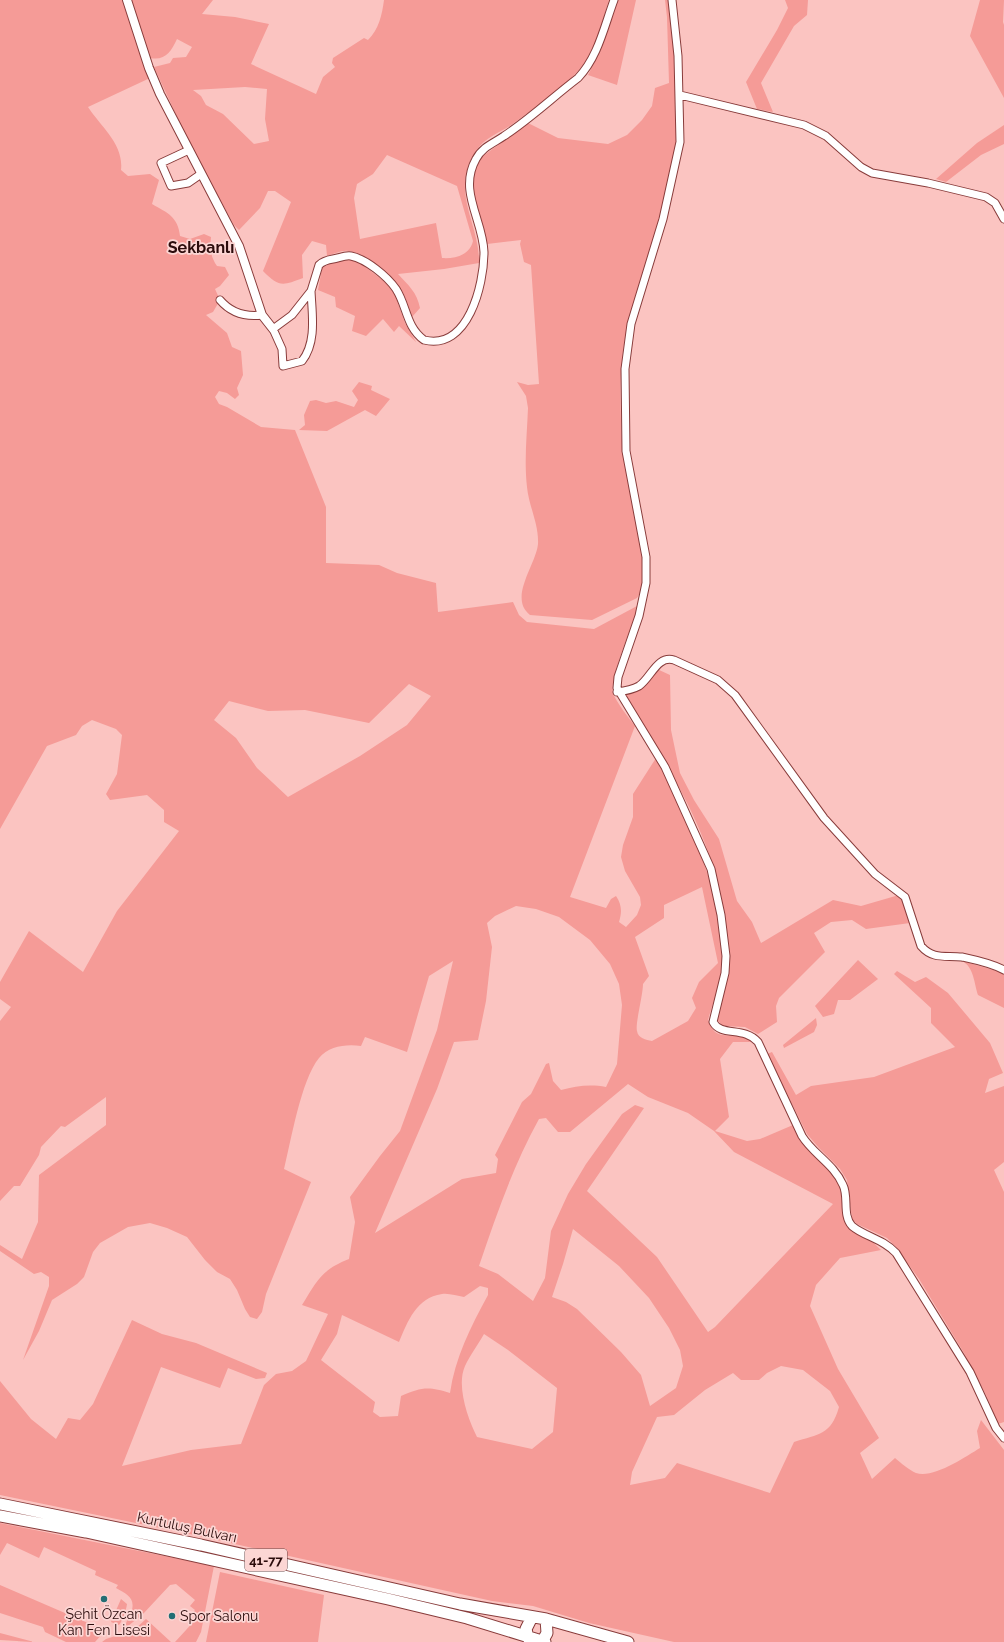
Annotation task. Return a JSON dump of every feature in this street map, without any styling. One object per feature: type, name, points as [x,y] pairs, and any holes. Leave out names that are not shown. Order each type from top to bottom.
[{"type":"highway","name":"Kurtuluş Bulvarı","points":[[0,1504],[201,1545],[460,1604],[532,1616]]},
{"type":"highway","name":"Kurtuluş Bulvarı","points":[[0,1516],[86,1532],[388,1599],[472,1619],[528,1640]]},
{"type":"highway","points":[[545,1642],[528,1640],[526,1629],[532,1616],[628,1642]]},
{"type":"highway","points":[[542,1642],[547,1633],[546,1619]]},
{"type":"street","points":[[127,0],[149,68],[201,174],[239,246],[262,314],[273,329],[282,349],[283,366],[302,361],[311,341],[311,291],[317,267],[321,262],[344,256],[353,257],[369,266],[393,286],[400,298],[412,328],[424,340],[441,340],[449,338],[460,328],[473,306],[483,266],[482,242],[469,191],[470,174],[476,159],[484,149],[504,136],[578,78],[586,70],[594,57],[614,0]]},
{"type":"street","points":[[672,0],[680,95],[680,136],[662,222],[633,316],[626,361],[624,409],[626,450],[645,551],[647,574],[639,616],[618,677],[617,692],[665,767],[711,870],[721,915],[726,956],[724,973],[713,1022],[723,1030],[746,1033],[758,1042],[802,1136],[810,1147],[828,1162],[841,1180],[846,1194],[846,1209],[849,1222],[856,1228],[888,1245],[896,1253],[970,1372],[996,1428],[1004,1438]]},
{"type":"street","points":[[680,95],[804,125],[826,136],[861,167],[872,173],[928,183],[986,197],[995,203],[1004,219]]},
{"type":"street","points":[[189,150],[161,163],[171,186],[188,183],[201,174]]},
{"type":"street","points":[[273,329],[292,315],[311,291]]},
{"type":"street","points":[[220,300],[229,309],[242,314],[249,316],[262,314]]},
{"type":"street","points":[[617,692],[638,687],[647,680],[661,662],[668,659],[674,660],[723,683],[743,704],[824,818],[875,874],[905,897],[924,950],[939,957],[954,956],[991,964],[1004,970]]},
{"type":"shaded area","points":[[0,0],[125,0],[150,78],[88,107],[115,144],[119,152],[121,170],[128,176],[150,174],[159,180],[152,204],[171,216],[177,224],[180,236],[190,239],[204,234],[211,237],[213,259],[217,266],[225,267],[229,275],[220,286],[215,289],[220,300],[213,312],[206,315],[227,333],[232,347],[241,351],[243,375],[237,388],[239,395],[235,399],[227,393],[219,391],[215,397],[219,404],[227,407],[261,427],[295,430],[326,507],[326,563],[379,565],[397,573],[436,583],[438,612],[513,602],[519,615],[527,622],[594,629],[637,606],[638,608],[618,664],[613,686],[613,693],[617,701],[635,726],[570,897],[606,908],[611,899],[616,896],[621,909],[619,922],[626,927],[637,915],[641,905],[640,897],[625,871],[621,857],[623,845],[633,817],[633,794],[656,758],[669,781],[696,842],[710,880],[719,920],[722,940],[723,968],[720,983],[708,1020],[714,1031],[718,1034],[744,1036],[753,1042],[733,1042],[720,1059],[729,1117],[715,1131],[747,1141],[760,1139],[793,1125],[804,1145],[824,1163],[837,1180],[843,1194],[843,1213],[881,1250],[840,1258],[816,1285],[810,1306],[838,1369],[879,1438],[860,1453],[872,1479],[895,1458],[916,1473],[931,1473],[949,1466],[980,1448],[977,1431],[981,1420],[1004,1450],[1004,1642],[674,1642],[589,1623],[533,1606],[492,1601],[199,1536],[0,1495],[0,1381],[31,1419],[56,1439],[68,1418],[80,1420],[93,1404],[132,1320],[162,1334],[196,1343],[267,1373],[265,1378],[256,1379],[228,1368],[220,1388],[161,1367],[122,1466],[191,1450],[241,1444],[264,1385],[276,1374],[292,1371],[306,1361],[328,1314],[302,1305],[316,1283],[326,1272],[332,1267],[349,1259],[355,1222],[350,1197],[400,1131],[437,1030],[453,961],[429,976],[407,1052],[365,1037],[361,1046],[350,1045],[333,1048],[319,1058],[313,1068],[297,1111],[284,1169],[311,1182],[266,1294],[262,1312],[257,1319],[250,1317],[230,1279],[217,1272],[205,1260],[187,1237],[167,1228],[150,1223],[128,1227],[100,1243],[93,1252],[84,1277],[77,1284],[52,1300],[39,1331],[23,1360],[49,1286],[49,1277],[41,1272],[34,1274],[0,1251],[0,1245],[22,1259],[38,1222],[39,1175],[106,1125],[106,1097],[65,1127],[61,1126],[41,1147],[39,1155],[20,1186],[14,1186],[0,1201],[0,1021],[11,1007],[0,999],[0,982],[29,931],[83,972],[117,911],[179,831],[164,822],[164,810],[147,795],[110,800],[106,794],[117,774],[122,735],[116,729],[92,720],[82,726],[76,735],[47,746],[0,829]],"holes":[[[409,684],[431,696],[407,725],[360,756],[288,797],[257,768],[236,738],[214,720],[229,701],[268,711],[305,710],[369,723]],[[702,887],[718,963],[699,982],[692,998],[696,1008],[688,1021],[652,1041],[641,1037],[637,1031],[643,984],[649,976],[635,937],[664,918],[664,905]],[[516,906],[536,909],[559,917],[590,940],[610,964],[619,984],[622,1005],[617,1064],[606,1087],[583,1086],[561,1090],[553,1081],[549,1063],[546,1064],[531,1094],[522,1102],[495,1155],[498,1159],[496,1173],[462,1179],[375,1233],[437,1089],[454,1042],[478,1040],[486,1001],[492,947],[487,923],[495,916]],[[628,1084],[648,1097],[688,1113],[714,1131],[734,1152],[833,1204],[715,1327],[708,1332],[657,1257],[587,1191],[644,1108],[635,1105],[622,1114],[586,1164],[568,1194],[551,1231],[545,1278],[533,1301],[498,1274],[479,1266],[513,1173],[539,1119],[546,1118],[558,1132],[570,1132]],[[573,1229],[619,1266],[649,1298],[669,1328],[680,1350],[683,1366],[676,1388],[650,1406],[641,1375],[621,1352],[577,1309],[566,1302],[552,1297]],[[480,1286],[488,1288],[488,1295],[470,1330],[460,1355],[452,1380],[450,1393],[431,1388],[414,1391],[401,1396],[398,1416],[380,1417],[373,1412],[375,1402],[321,1360],[337,1334],[342,1315],[399,1342],[406,1326],[419,1305],[433,1296],[450,1294],[464,1297]],[[484,1334],[508,1350],[557,1388],[553,1432],[532,1449],[477,1437],[470,1421],[462,1393],[463,1374],[469,1358]],[[781,1366],[803,1370],[830,1391],[839,1407],[832,1423],[823,1432],[794,1442],[770,1493],[677,1463],[665,1478],[630,1485],[632,1472],[657,1417],[674,1415],[705,1390],[733,1373],[741,1380],[759,1380],[767,1373]]]},
{"type":"shaded area","points":[[130,0],[213,0],[202,14],[235,17],[269,24],[251,64],[316,94],[323,77],[335,67],[332,63],[333,58],[364,38],[368,40],[372,36],[379,22],[384,0],[609,0],[599,34],[588,58],[583,65],[569,81],[541,103],[483,143],[471,160],[466,174],[465,185],[468,207],[477,240],[479,263],[444,269],[398,274],[412,289],[419,302],[420,308],[412,317],[403,293],[394,281],[371,261],[355,253],[343,251],[327,256],[326,245],[312,241],[302,255],[303,278],[290,283],[281,284],[273,280],[263,271],[291,202],[275,191],[268,191],[260,208],[239,230],[234,225],[190,145],[154,67],[170,63],[173,58],[186,57],[192,47],[177,39],[170,52],[164,57],[155,59],[150,58]],"holes":[[[245,87],[267,89],[265,119],[269,141],[254,144],[223,114],[206,105],[201,96],[193,90]],[[387,155],[457,186],[473,241],[469,250],[457,257],[442,258],[436,223],[360,239],[354,198],[357,184],[373,174]]]},
{"type":"shaded area","points":[[616,0],[636,0],[617,85],[588,75],[602,47]]},
{"type":"shaded area","points":[[665,0],[669,0],[673,41],[677,140],[662,212],[627,329],[621,375],[622,444],[625,466],[640,535],[643,572],[642,587],[637,598],[592,620],[530,615],[524,608],[522,591],[536,552],[538,537],[528,494],[526,477],[528,408],[526,396],[517,382],[528,385],[539,384],[531,265],[524,262],[520,244],[521,240],[487,244],[474,198],[472,187],[473,175],[476,165],[483,156],[528,123],[558,138],[608,144],[627,135],[642,120],[652,106],[655,88],[669,83]]},
{"type":"shaded area","points":[[785,0],[808,0],[807,15],[794,26],[761,83],[773,112],[757,109],[746,82],[777,30],[788,8]]},
{"type":"shaded area","points":[[980,0],[1004,0],[1004,98],[970,36]]},
{"type":"shaded area","points":[[1004,125],[1004,144],[981,155],[946,182],[936,179],[977,143]]},
{"type":"shaded area","points":[[346,258],[359,262],[389,285],[394,292],[405,323],[416,342],[399,326],[394,332],[383,319],[366,336],[352,331],[355,316],[336,307],[335,297],[318,290],[322,268],[333,262]]},
{"type":"shaded area","points":[[359,382],[372,386],[371,390],[390,399],[376,416],[365,410],[327,431],[299,430],[305,425],[304,415],[310,401],[316,400],[326,403],[336,401],[354,407],[358,400],[352,391]]},
{"type":"shaded area","points":[[657,669],[670,675],[671,730],[680,773],[694,800],[719,839],[737,901],[752,922],[761,943],[833,900],[861,906],[899,895],[904,902],[910,923],[866,929],[852,920],[831,922],[814,933],[825,952],[779,998],[776,1006],[777,1022],[758,1034],[745,1027],[723,1026],[716,1019],[722,987],[726,931],[721,897],[713,866],[702,836],[673,776],[622,694],[626,694]]},
{"type":"shaded area","points":[[858,960],[878,979],[850,1000],[838,1000],[834,1014],[823,1017],[815,1006]]},
{"type":"shaded area","points":[[962,961],[1004,973],[1004,1008],[978,995],[971,971]]},
{"type":"shaded area","points":[[897,971],[915,982],[926,977],[948,993],[990,1043],[1003,1073],[989,1079],[985,1093],[1004,1086],[1004,1162],[994,1170],[1004,1192],[1004,1422],[998,1424],[986,1395],[964,1353],[919,1279],[896,1247],[887,1238],[857,1224],[852,1219],[847,1180],[840,1169],[807,1134],[767,1054],[772,1052],[796,1095],[811,1086],[874,1077],[955,1047],[931,1023],[931,1008],[894,974]]},
{"type":"shaded area","points":[[816,1018],[817,1025],[814,1032],[784,1048],[783,1045]]},
{"type":"shaded area","points":[[0,1523],[214,1566],[201,1632],[196,1642],[175,1642],[197,1618],[192,1614],[195,1610],[190,1606],[195,1600],[176,1584],[170,1585],[143,1614],[128,1626],[126,1624],[133,1605],[128,1595],[116,1588],[118,1585],[95,1575],[96,1571],[44,1547],[39,1558],[7,1543],[0,1555]]},
{"type":"shaded area","points":[[220,1572],[324,1595],[318,1642],[206,1642]]},
{"type":"shaded area","points":[[0,1585],[102,1629],[103,1633],[95,1642],[66,1642],[45,1632],[43,1627],[0,1613]]},
{"type":"shaded area","points":[[121,1599],[127,1604],[122,1621],[119,1625],[111,1622]]},
{"type":"shaded area","points":[[146,1619],[171,1642],[102,1642],[106,1639],[134,1630]]},
{"type":"shaded area","points":[[0,1633],[34,1642],[0,1640]]},
{"type":"place","name":"Şehit Özcan Kan Fen Lisesi","points":[[104,1599]]},
{"type":"place","name":"Spor Salonu","points":[[172,1616]]},
{"type":"district","name":"Sekbanlı","points":[[201,247]]}]
